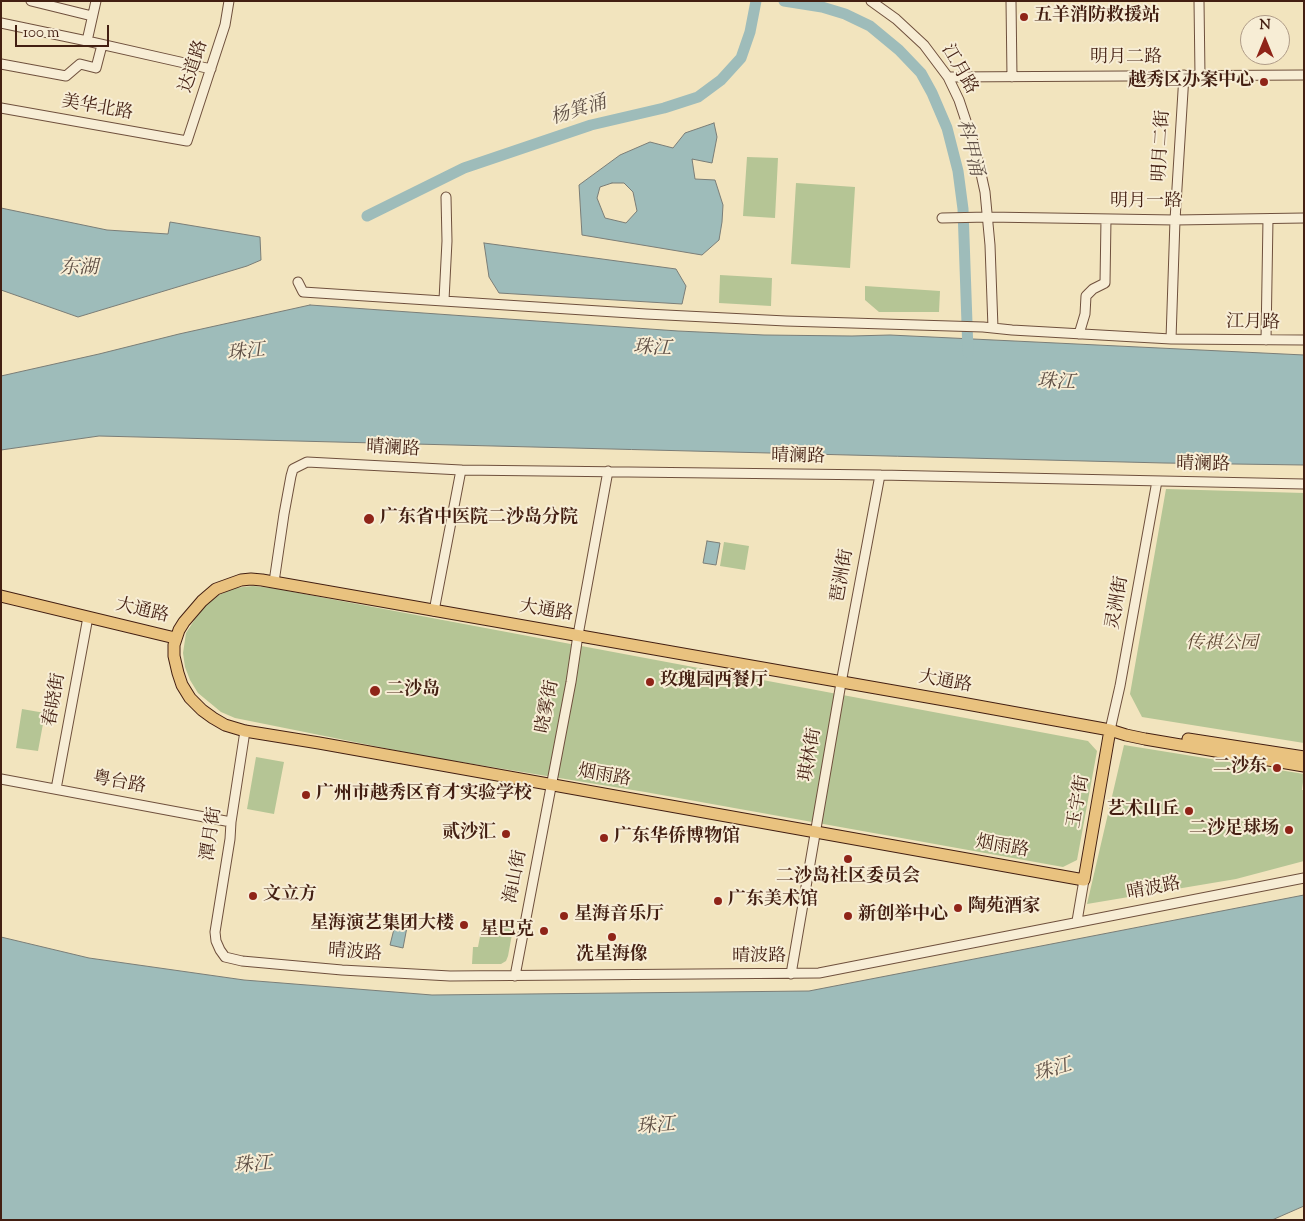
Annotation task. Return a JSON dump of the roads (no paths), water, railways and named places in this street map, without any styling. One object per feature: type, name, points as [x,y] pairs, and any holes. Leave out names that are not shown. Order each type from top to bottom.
[{"type":"main road","name":"大通路","points":[[1,596],[174,641],[178,630],[190,614],[216,589],[241,580],[250,579],[274,582],[1110,730],[1126,736],[1304,766]]},
{"type":"main road","name":"大通路","points":[[1,603],[88,620]]},
{"type":"main road","name":"烟雨路","points":[[174,641],[174,656],[178,673],[190,698],[213,718],[225,725],[245,731],[1084,880]]},
{"type":"main road","name":"大通路","points":[[1110,730],[1127,729],[1304,757]]},
{"type":"main road","name":"玉宇街","points":[[1084,880],[1110,730]]},
{"type":"street","points":[[31,1],[92,16]]},
{"type":"street","points":[[87,41],[96,1]]},
{"type":"street","name":"达道路","points":[[187,141],[225,25],[230,1]]},
{"type":"street","name":"江月路","points":[[871,1],[896,18],[924,45],[948,77],[959,100],[983,178],[988,217],[993,328]]},
{"type":"street","points":[[1011,1],[1012,77]]},
{"type":"street","points":[[1199,1],[1200,75]]},
{"type":"street","points":[[1,23],[211,69]]},
{"type":"street","points":[[1,64],[66,76],[80,64],[96,68],[102,45]]},
{"type":"street","name":"明月二街","points":[[1172,339],[1175,220],[1184,75]]},
{"type":"street","name":"明月二路","points":[[948,77],[1304,75]]},
{"type":"street","name":"美华北路","points":[[1,108],[187,141]]},
{"type":"street","points":[[444,300],[447,241],[446,197]]},
{"type":"street","name":"明月一路","points":[[942,218],[1175,220],[1304,218]]},
{"type":"street","points":[[1079,334],[1085,314],[1086,296],[1093,289],[1105,283],[1106,219]]},
{"type":"street","points":[[1266,340],[1268,219]]},
{"type":"street","name":"江月路","points":[[298,282],[303,292],[723,318],[946,325],[1172,339],[1304,340]]},
{"type":"street","name":"晴澜路","points":[[274,582],[293,469],[307,462],[461,470],[880,475],[1304,484]]},
{"type":"street","points":[[434,611],[461,470]]},
{"type":"street","name":"晓雾街","points":[[551,785],[608,471]]},
{"type":"street","name":"琶洲街","points":[[842,683],[880,475]]},
{"type":"street","name":"灵洲街","points":[[1110,730],[1120,686],[1157,481]]},
{"type":"street","name":"春晓街","points":[[56,789],[88,620]]},
{"type":"street","name":"琪林街","points":[[791,974],[842,683]]},
{"type":"street","name":"潭月街","points":[[216,941],[214,932],[230,839],[245,731]]},
{"type":"street","name":"粤台路","points":[[1,779],[231,822]]},
{"type":"street","name":"海山街","points":[[515,976],[551,785]]},
{"type":"street","name":"晴波路","points":[[216,941],[225,957],[242,962],[352,971],[450,976],[819,973],[1076,921],[1304,878]]},
{"type":"street","points":[[1076,921],[1084,880]]},
{"type":"water","points":[[714,123],[717,137],[712,163],[692,159],[695,179],[715,180],[723,205],[719,240],[702,255],[582,235],[579,185],[620,155],[650,142],[673,148],[685,133]],"holes":[[[612,183],[624,183],[633,192],[637,211],[626,223],[605,218],[597,198],[600,187]]]},
{"type":"water","name":"东湖","points":[[1,208],[107,230],[168,234],[170,222],[260,237],[261,260],[247,266],[78,317],[1,290]]},
{"type":"water","points":[[484,243],[676,269],[686,286],[682,304],[499,293],[489,277]]},
{"type":"water","name":"珠江","points":[[310,305],[678,331],[764,335],[890,335],[1304,355],[1304,465],[99,436],[1,450],[1,376]]},
{"type":"water","points":[[707,541],[720,543],[716,565],[703,563]]},
{"type":"water","name":"珠江","points":[[1304,895],[1304,1206],[1272,1220],[1,1220],[1,937],[89,958],[244,980],[432,995],[809,991]]},
{"type":"water","points":[[395,925],[407,927],[403,948],[390,945]]},
{"type":"waterway","name":"杨箕涌","points":[[367,216],[464,168],[591,125],[664,108],[698,97],[721,80],[741,58],[750,32],[756,1]]},
{"type":"waterway","name":"科甲涌","points":[[784,1],[822,7],[845,14],[870,26],[899,50],[921,73],[932,93],[947,128],[958,171],[963,209],[968,352]]},
{"type":"place","name":"五羊消防救援站","points":[[1024,17]]},
{"type":"place","name":"越秀区办案中心","points":[[1264,82]]},
{"type":"place","name":"广东省中医院二沙岛分院","points":[[369,519]]},
{"type":"place","name":"玫瑰园西餐厅","points":[[650,682]]},
{"type":"place","name":"二沙岛","points":[[375,691]]},
{"type":"place","name":"二沙东","points":[[1277,768]]},
{"type":"place","name":"广州市越秀区育才实验学校","points":[[306,795]]},
{"type":"place","name":"艺术山丘","points":[[1189,811]]},
{"type":"place","name":"二沙足球场","points":[[1289,830]]},
{"type":"place","name":"贰沙汇","points":[[506,834]]},
{"type":"place","name":"广东华侨博物馆","points":[[604,838]]},
{"type":"place","name":"二沙岛社区委员会","points":[[848,859]]},
{"type":"place","name":"文立方","points":[[253,896]]},
{"type":"place","name":"广东美术馆","points":[[718,901]]},
{"type":"place","name":"陶苑酒家","points":[[958,908]]},
{"type":"place","name":"星海音乐厅","points":[[564,916]]},
{"type":"place","name":"新创举中心","points":[[848,916]]},
{"type":"place","name":"星海演艺集团大楼","points":[[464,925]]},
{"type":"place","name":"星巴克","points":[[544,931]]},
{"type":"place","name":"冼星海像","points":[[612,937]]},
{"type":"park label","name":"传祺公园","points":[[1222,645]]}]
